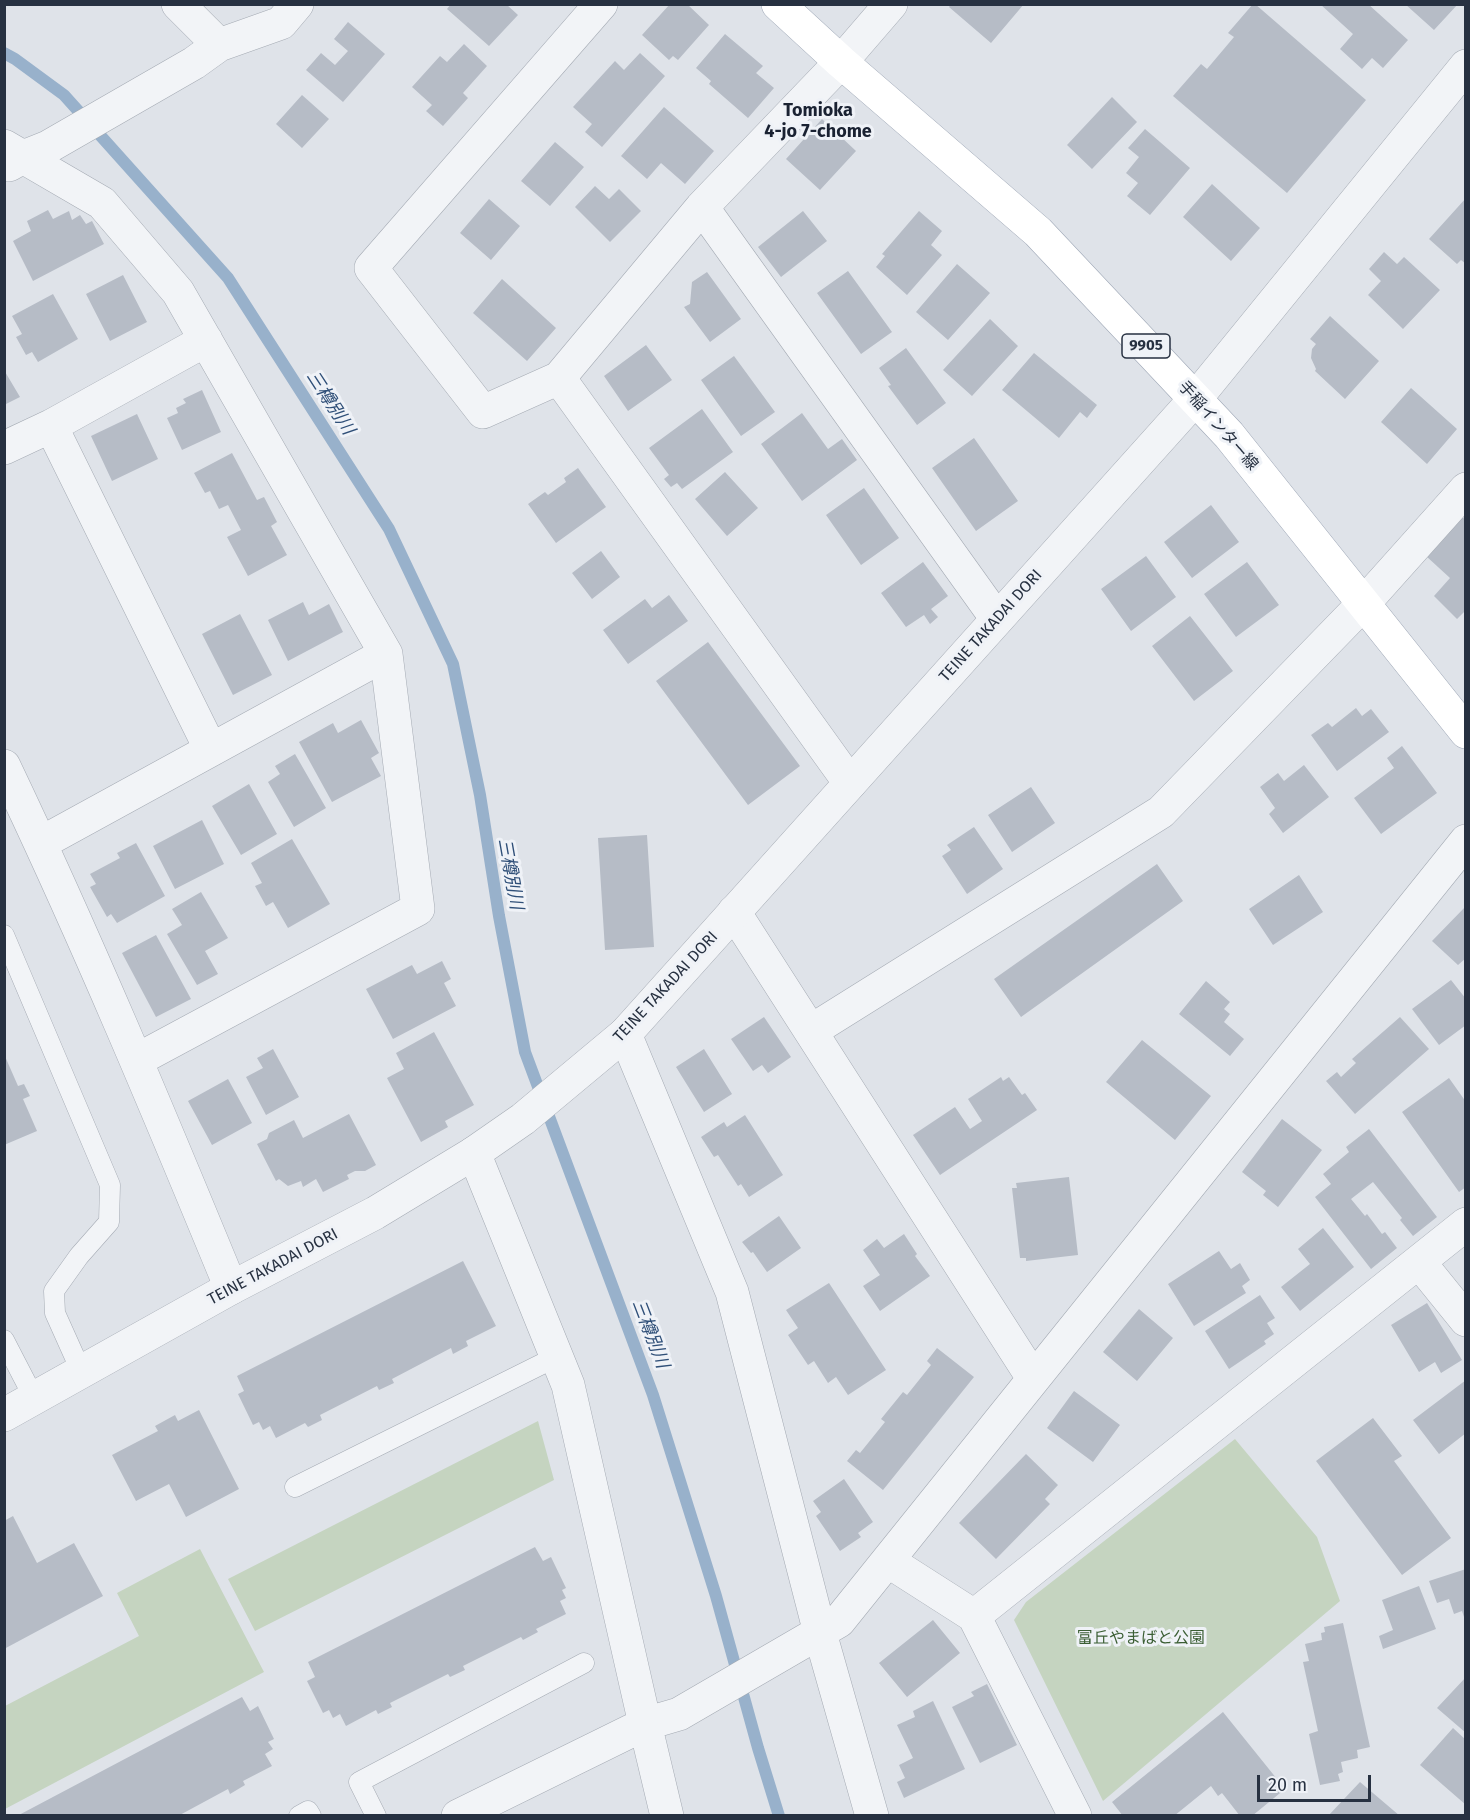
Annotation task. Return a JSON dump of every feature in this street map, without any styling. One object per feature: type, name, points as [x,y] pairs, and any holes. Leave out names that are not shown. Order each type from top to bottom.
[{"type":"main road","name":"手稲インター線","points":[[778,4],[1038,232],[1196,398],[1229,435],[1466,732]]},
{"type":"street","points":[[178,4],[207,54]]},
{"type":"street","points":[[20,154],[207,54],[281,23],[297,4]]},
{"type":"street","points":[[601,4],[371,268],[483,412],[559,378],[702,207],[842,62],[891,4]]},
{"type":"street","name":"TEINE TAKADAI DORI","points":[[4,1415],[231,1288],[375,1213],[474,1153],[523,1119],[625,1034],[1196,398],[1466,66]]},
{"type":"street","points":[[20,154],[102,203],[178,292],[386,654],[417,909],[137,1060]]},
{"type":"street","points":[[702,207],[997,619]]},
{"type":"street","points":[[4,448],[51,426],[206,340]]},
{"type":"street","points":[[559,378],[850,783]]},
{"type":"street","points":[[51,426],[211,750]]},
{"type":"street","points":[[811,1031],[1161,812],[1364,603],[1466,489]]},
{"type":"street","points":[[41,843],[386,654]]},
{"type":"street","points":[[4,766],[41,843],[137,1060],[231,1288]]},
{"type":"street","points":[[458,1815],[645,1724],[679,1713],[839,1621],[1466,841]]},
{"type":"street","points":[[734,912],[1033,1378]]},
{"type":"street","points":[[625,1034],[732,1292],[820,1632],[872,1815]]},
{"type":"street","points":[[474,1153],[568,1384],[667,1815]]},
{"type":"street","points":[[974,1616],[1466,1224]]},
{"type":"street","points":[[1419,1262],[1466,1320]]},
{"type":"street","points":[[888,1561],[974,1616],[1075,1815]]},
{"type":"lane","points":[[4,935],[110,1185],[109,1222],[79,1256],[54,1292],[55,1313],[81,1371]]},
{"type":"lane","points":[[4,1340],[34,1398]]},
{"type":"lane","points":[[295,1487],[556,1357]]},
{"type":"lane","points":[[376,1815],[358,1782],[584,1663]]},
{"type":"lane","points":[[299,1815],[308,1811],[310,1815]]},
{"type":"green space","points":[[538,1421],[554,1480],[255,1631],[228,1579]]},
{"type":"green space","name":"富丘やまばと公園","points":[[1235,1439],[1317,1537],[1340,1601],[1103,1801],[1014,1620],[1026,1602]]},
{"type":"green space","points":[[200,1549],[264,1672],[5,1809],[5,1706],[139,1636],[117,1593]]},
{"type":"building","points":[[451,4],[506,4],[518,15],[489,46],[447,9]]},
{"type":"building","points":[[670,4],[687,4],[709,25],[678,60],[673,56],[669,60],[642,35]]},
{"type":"building","points":[[951,4],[1024,4],[991,43],[949,7]]},
{"type":"building","points":[[1253,4],[1366,100],[1287,193],[1173,96],[1201,64],[1207,69],[1234,37],[1228,33]]},
{"type":"building","points":[[1320,4],[1368,4],[1408,40],[1383,68],[1372,58],[1362,69],[1340,49],[1353,34]]},
{"type":"building","points":[[1405,4],[1458,4],[1434,30]]},
{"type":"building","points":[[348,22],[385,54],[343,102],[306,70],[321,53],[335,65],[348,51],[334,39]]},
{"type":"building","points":[[725,34],[763,66],[756,73],[774,88],[748,118],[709,84],[711,81],[696,68]]},
{"type":"building","points":[[464,44],[487,66],[463,93],[468,98],[443,126],[426,111],[432,105],[412,87],[440,56],[447,62]]},
{"type":"building","points":[[640,53],[665,76],[602,147],[585,132],[592,124],[573,107],[615,61],[624,70]]},
{"type":"building","points":[[302,95],[329,119],[302,148],[276,124]]},
{"type":"building","points":[[1112,97],[1137,122],[1092,169],[1067,145]]},
{"type":"building","points":[[664,107],[714,151],[685,184],[661,163],[647,179],[621,156]]},
{"type":"building","points":[[822,119],[856,151],[820,190],[786,159]]},
{"type":"building","points":[[1145,129],[1190,168],[1150,215],[1127,196],[1138,183],[1126,173],[1139,157],[1128,148]]},
{"type":"building","points":[[555,142],[584,167],[550,206],[521,181]]},
{"type":"building","points":[[1212,184],[1260,228],[1231,261],[1183,217]]},
{"type":"building","points":[[595,186],[609,199],[619,189],[641,211],[610,242],[575,207]]},
{"type":"building","points":[[1466,198],[1466,264],[1461,260],[1457,264],[1429,239]]},
{"type":"building","points":[[489,199],[520,226],[491,260],[460,233]]},
{"type":"building","points":[[48,210],[53,219],[69,211],[72,220],[80,215],[86,224],[92,221],[104,244],[33,281],[13,241],[31,231],[27,221]]},
{"type":"building","points":[[803,211],[827,241],[781,277],[758,247]]},
{"type":"building","points":[[919,211],[942,231],[931,245],[942,255],[907,295],[876,267],[885,256],[882,254]]},
{"type":"building","points":[[1384,252],[1397,264],[1404,257],[1440,290],[1403,329],[1368,295],[1381,281],[1369,269]]},
{"type":"building","points":[[957,264],[990,293],[948,340],[916,312]]},
{"type":"building","points":[[848,271],[892,332],[861,354],[817,293]]},
{"type":"building","points":[[707,272],[741,319],[710,342],[684,307],[690,304],[692,282]]},
{"type":"building","points":[[123,275],[147,322],[110,341],[86,294]]},
{"type":"building","points":[[502,279],[556,328],[527,361],[473,313]]},
{"type":"building","points":[[53,294],[78,339],[38,362],[32,352],[26,355],[16,337],[22,334],[12,316]]},
{"type":"building","points":[[1330,316],[1379,361],[1345,399],[1315,371],[1311,358],[1312,349],[1316,344],[1310,339]]},
{"type":"building","points":[[990,319],[1018,346],[972,396],[943,370]]},
{"type":"building","points":[[646,345],[672,380],[628,411],[604,376]]},
{"type":"building","points":[[906,348],[946,403],[917,425],[888,386],[891,385],[879,368]]},
{"type":"building","points":[[1034,353],[1097,405],[1087,418],[1080,412],[1059,438],[1002,390]]},
{"type":"building","points":[[734,356],[775,412],[741,436],[701,380]]},
{"type":"building","points":[[4,370],[20,397],[4,405]]},
{"type":"building","points":[[1411,388],[1457,429],[1427,464],[1381,422]]},
{"type":"building","points":[[202,390],[221,432],[182,450],[167,418],[178,413],[176,408],[186,403],[183,399]]},
{"type":"building","points":[[702,409],[733,452],[682,489],[677,483],[671,487],[664,479],[669,475],[649,448]]},
{"type":"building","points":[[802,413],[828,449],[842,439],[857,460],[802,501],[761,444]]},
{"type":"building","points":[[137,414],[158,459],[112,481],[91,436]]},
{"type":"building","points":[[974,438],[1018,501],[976,531],[932,468]]},
{"type":"building","points":[[232,453],[257,500],[264,497],[277,522],[271,526],[287,555],[248,576],[227,537],[241,530],[228,505],[219,509],[210,491],[205,493],[194,473]]},
{"type":"building","points":[[578,468],[606,507],[556,543],[528,504],[545,492],[548,495],[566,482],[564,478]]},
{"type":"building","points":[[725,472],[758,508],[727,536],[695,499]]},
{"type":"building","points":[[864,488],[899,538],[861,565],[826,515]]},
{"type":"building","points":[[1211,505],[1239,542],[1192,578],[1164,542]]},
{"type":"building","points":[[1462,517],[1466,520],[1466,610],[1457,619],[1434,596],[1450,578],[1426,556]]},
{"type":"building","points":[[601,551],[620,577],[592,599],[572,573]]},
{"type":"building","points":[[1146,556],[1176,597],[1131,631],[1101,589]]},
{"type":"building","points":[[923,562],[948,596],[931,609],[938,617],[930,624],[924,615],[906,627],[881,593]]},
{"type":"building","points":[[1247,562],[1279,605],[1236,637],[1204,594]]},
{"type":"building","points":[[669,595],[688,621],[628,664],[603,630],[645,599],[652,608]]},
{"type":"building","points":[[303,602],[309,615],[329,604],[343,632],[288,661],[268,620]]},
{"type":"building","points":[[240,614],[272,675],[233,695],[202,634]]},
{"type":"building","points":[[1190,616],[1233,671],[1194,701],[1152,646]]},
{"type":"building","points":[[708,642],[800,766],[748,805],[656,681]]},
{"type":"building","points":[[1356,708],[1362,716],[1371,709],[1389,732],[1337,771],[1311,735],[1328,723],[1332,727]]},
{"type":"building","points":[[361,720],[379,753],[371,758],[381,776],[332,802],[299,742],[333,723],[338,733]]},
{"type":"building","points":[[1402,746],[1437,793],[1381,834],[1354,798],[1394,768],[1387,758]]},
{"type":"building","points":[[295,754],[326,808],[294,827],[268,782],[280,774],[275,766]]},
{"type":"building","points":[[1304,765],[1329,797],[1283,833],[1269,814],[1275,808],[1260,787],[1278,773],[1284,781]]},
{"type":"building","points":[[249,784],[277,834],[241,855],[212,806]]},
{"type":"building","points":[[1031,787],[1055,823],[1012,852],[988,815]]},
{"type":"building","points":[[202,820],[224,864],[175,889],[153,846]]},
{"type":"building","points":[[974,827],[1003,869],[967,894],[942,856],[951,850],[947,845]]},
{"type":"building","points":[[647,835],[654,947],[605,950],[598,838]]},
{"type":"building","points":[[292,839],[330,904],[288,928],[273,902],[266,906],[255,886],[262,883],[251,863]]},
{"type":"building","points":[[136,843],[165,896],[117,923],[111,914],[107,917],[90,887],[96,884],[90,874],[120,858],[117,853]]},
{"type":"building","points":[[1157,864],[1183,901],[1021,1017],[994,979]]},
{"type":"building","points":[[1299,875],[1323,912],[1273,945],[1249,909]]},
{"type":"building","points":[[201,892],[228,938],[205,951],[218,974],[197,985],[167,934],[182,925],[172,909]]},
{"type":"building","points":[[1466,906],[1466,958],[1458,965],[1432,941]]},
{"type":"building","points":[[156,935],[191,999],[156,1017],[122,953]]},
{"type":"building","points":[[442,961],[451,979],[444,983],[456,1006],[393,1039],[366,989],[412,965],[417,974]]},
{"type":"building","points":[[1451,980],[1466,999],[1466,1025],[1439,1045],[1412,1009]]},
{"type":"building","points":[[1206,981],[1230,1002],[1224,1009],[1230,1014],[1224,1022],[1244,1039],[1230,1056],[1179,1014]]},
{"type":"building","points":[[764,1017],[791,1057],[768,1073],[762,1065],[753,1071],[731,1039]]},
{"type":"building","points":[[1400,1017],[1429,1049],[1355,1114],[1326,1081],[1337,1072],[1341,1077],[1356,1063],[1352,1059]]},
{"type":"building","points":[[434,1032],[474,1105],[445,1121],[448,1127],[421,1142],[387,1078],[404,1069],[396,1053]]},
{"type":"building","points":[[1142,1040],[1211,1096],[1175,1140],[1106,1082]]},
{"type":"building","points":[[273,1049],[299,1097],[266,1115],[246,1077],[263,1068],[257,1058]]},
{"type":"building","points":[[704,1049],[732,1094],[704,1112],[676,1067]]},
{"type":"building","points":[[4,1054],[18,1086],[24,1084],[30,1096],[23,1099],[37,1131],[4,1145]]},
{"type":"building","points":[[1001,1077],[1003,1081],[1009,1077],[1022,1095],[1025,1093],[1037,1110],[940,1175],[913,1135],[955,1107],[970,1129],[982,1121],[968,1099]]},
{"type":"building","points":[[1449,1078],[1466,1102],[1466,1187],[1459,1192],[1402,1112]]},
{"type":"building","points":[[228,1079],[252,1123],[212,1145],[188,1101]]},
{"type":"building","points":[[349,1114],[376,1165],[365,1171],[355,1171],[347,1175],[349,1179],[323,1192],[316,1179],[303,1187],[301,1181],[288,1186],[279,1179],[276,1181],[257,1144],[267,1139],[269,1133],[294,1120],[303,1138]]},
{"type":"building","points":[[745,1115],[783,1175],[749,1197],[741,1184],[738,1186],[718,1155],[714,1157],[701,1137],[724,1122],[727,1127]]},
{"type":"building","points":[[1282,1119],[1322,1150],[1278,1207],[1263,1195],[1266,1191],[1242,1172]]},
{"type":"building","points":[[1369,1129],[1437,1217],[1413,1236],[1400,1220],[1402,1218],[1373,1182],[1351,1199],[1365,1216],[1367,1214],[1382,1234],[1385,1232],[1397,1248],[1371,1269],[1315,1197],[1331,1184],[1323,1174],[1349,1152],[1346,1147]]},
{"type":"building","points":[[1069,1177],[1078,1255],[1026,1261],[1026,1258],[1020,1258],[1012,1188],[1017,1188],[1016,1183]]},
{"type":"building","points":[[779,1216],[801,1248],[767,1272],[753,1252],[751,1253],[742,1242]]},
{"type":"building","points":[[1323,1228],[1354,1267],[1300,1311],[1281,1287],[1310,1264],[1298,1249]]},
{"type":"building","points":[[904,1234],[917,1254],[915,1256],[930,1276],[880,1311],[863,1286],[880,1275],[863,1250],[877,1239],[884,1248]]},
{"type":"building","points":[[1219,1251],[1231,1269],[1240,1263],[1250,1280],[1242,1286],[1246,1293],[1194,1326],[1168,1284]]},
{"type":"building","points":[[463,1261],[496,1326],[466,1341],[468,1346],[453,1354],[451,1348],[392,1379],[394,1383],[379,1390],[377,1386],[320,1415],[322,1420],[308,1427],[305,1423],[276,1438],[270,1426],[263,1430],[259,1422],[253,1425],[238,1394],[244,1391],[237,1376]]},
{"type":"building","points":[[829,1283],[886,1370],[848,1395],[836,1377],[828,1383],[814,1361],[808,1365],[788,1335],[798,1328],[786,1310]]},
{"type":"building","points":[[1260,1295],[1275,1318],[1267,1323],[1274,1334],[1264,1341],[1266,1344],[1229,1369],[1205,1331]]},
{"type":"building","points":[[1427,1303],[1462,1360],[1441,1373],[1435,1362],[1419,1372],[1391,1325]]},
{"type":"building","points":[[1139,1309],[1173,1338],[1137,1381],[1103,1352]]},
{"type":"building","points":[[937,1348],[974,1377],[883,1490],[847,1461],[856,1450],[860,1453],[885,1422],[881,1419],[903,1392],[907,1395],[931,1365],[927,1361]]},
{"type":"building","points":[[1466,1380],[1466,1433],[1439,1454],[1413,1420]]},
{"type":"building","points":[[1074,1391],[1120,1425],[1093,1462],[1047,1428]]},
{"type":"building","points":[[199,1410],[239,1489],[186,1517],[169,1484],[136,1501],[112,1455],[158,1431],[155,1426],[175,1415],[178,1421]]},
{"type":"building","points":[[1373,1418],[1402,1456],[1394,1461],[1451,1538],[1402,1575],[1316,1461]]},
{"type":"building","points":[[1026,1454],[1058,1485],[1045,1499],[1050,1504],[996,1559],[959,1523]]},
{"type":"building","points":[[844,1479],[873,1522],[858,1533],[861,1537],[840,1551],[816,1516],[821,1512],[813,1501]]},
{"type":"building","points":[[13,1516],[37,1563],[74,1543],[103,1596],[4,1649],[4,1521]]},
{"type":"building","points":[[535,1547],[543,1561],[551,1557],[566,1588],[562,1590],[566,1598],[560,1601],[566,1614],[536,1629],[538,1632],[523,1640],[521,1637],[463,1666],[465,1670],[450,1677],[448,1674],[390,1703],[392,1707],[378,1714],[376,1710],[346,1726],[340,1714],[333,1718],[329,1710],[323,1713],[307,1681],[315,1677],[308,1662]]},
{"type":"building","points":[[1466,1569],[1465,1620],[1462,1611],[1454,1614],[1449,1599],[1437,1603],[1429,1581]]},
{"type":"building","points":[[1419,1586],[1436,1629],[1383,1649],[1379,1636],[1393,1630],[1382,1600]]},
{"type":"building","points":[[933,1620],[960,1653],[907,1697],[879,1663]]},
{"type":"building","points":[[1343,1623],[1370,1747],[1357,1750],[1358,1758],[1341,1762],[1343,1772],[1338,1774],[1340,1781],[1320,1785],[1309,1734],[1318,1731],[1303,1662],[1309,1661],[1305,1644],[1322,1640],[1321,1633],[1325,1632],[1324,1627]]},
{"type":"building","points":[[1466,1677],[1466,1733],[1437,1708]]},
{"type":"building","points":[[987,1684],[1017,1745],[980,1763],[952,1707],[974,1696],[971,1692]]},
{"type":"building","points":[[242,1697],[250,1711],[258,1706],[274,1739],[268,1742],[273,1749],[265,1754],[272,1766],[243,1781],[245,1785],[230,1794],[228,1789],[178,1816],[17,1816]]},
{"type":"building","points":[[933,1701],[965,1769],[904,1798],[897,1782],[905,1778],[899,1765],[913,1758],[897,1725],[915,1717],[913,1711]]},
{"type":"building","points":[[1223,1712],[1285,1789],[1252,1816],[1240,1816],[1222,1793],[1218,1796],[1211,1786],[1174,1816],[1123,1816],[1112,1802]]},
{"type":"building","points":[[1453,1728],[1466,1740],[1466,1805],[1420,1765]]},
{"type":"building","points":[[1360,1782],[1400,1816],[1328,1816]]},
{"type":"waterway","name":"三樽別川","points":[[4,53],[64,95],[228,278],[389,529],[453,664],[480,795],[499,916],[525,1052],[653,1395],[716,1596],[779,1816]]},
{"type":"district","name":"Tomioka 4-jo 7-chome","points":[[818,121]]}]
